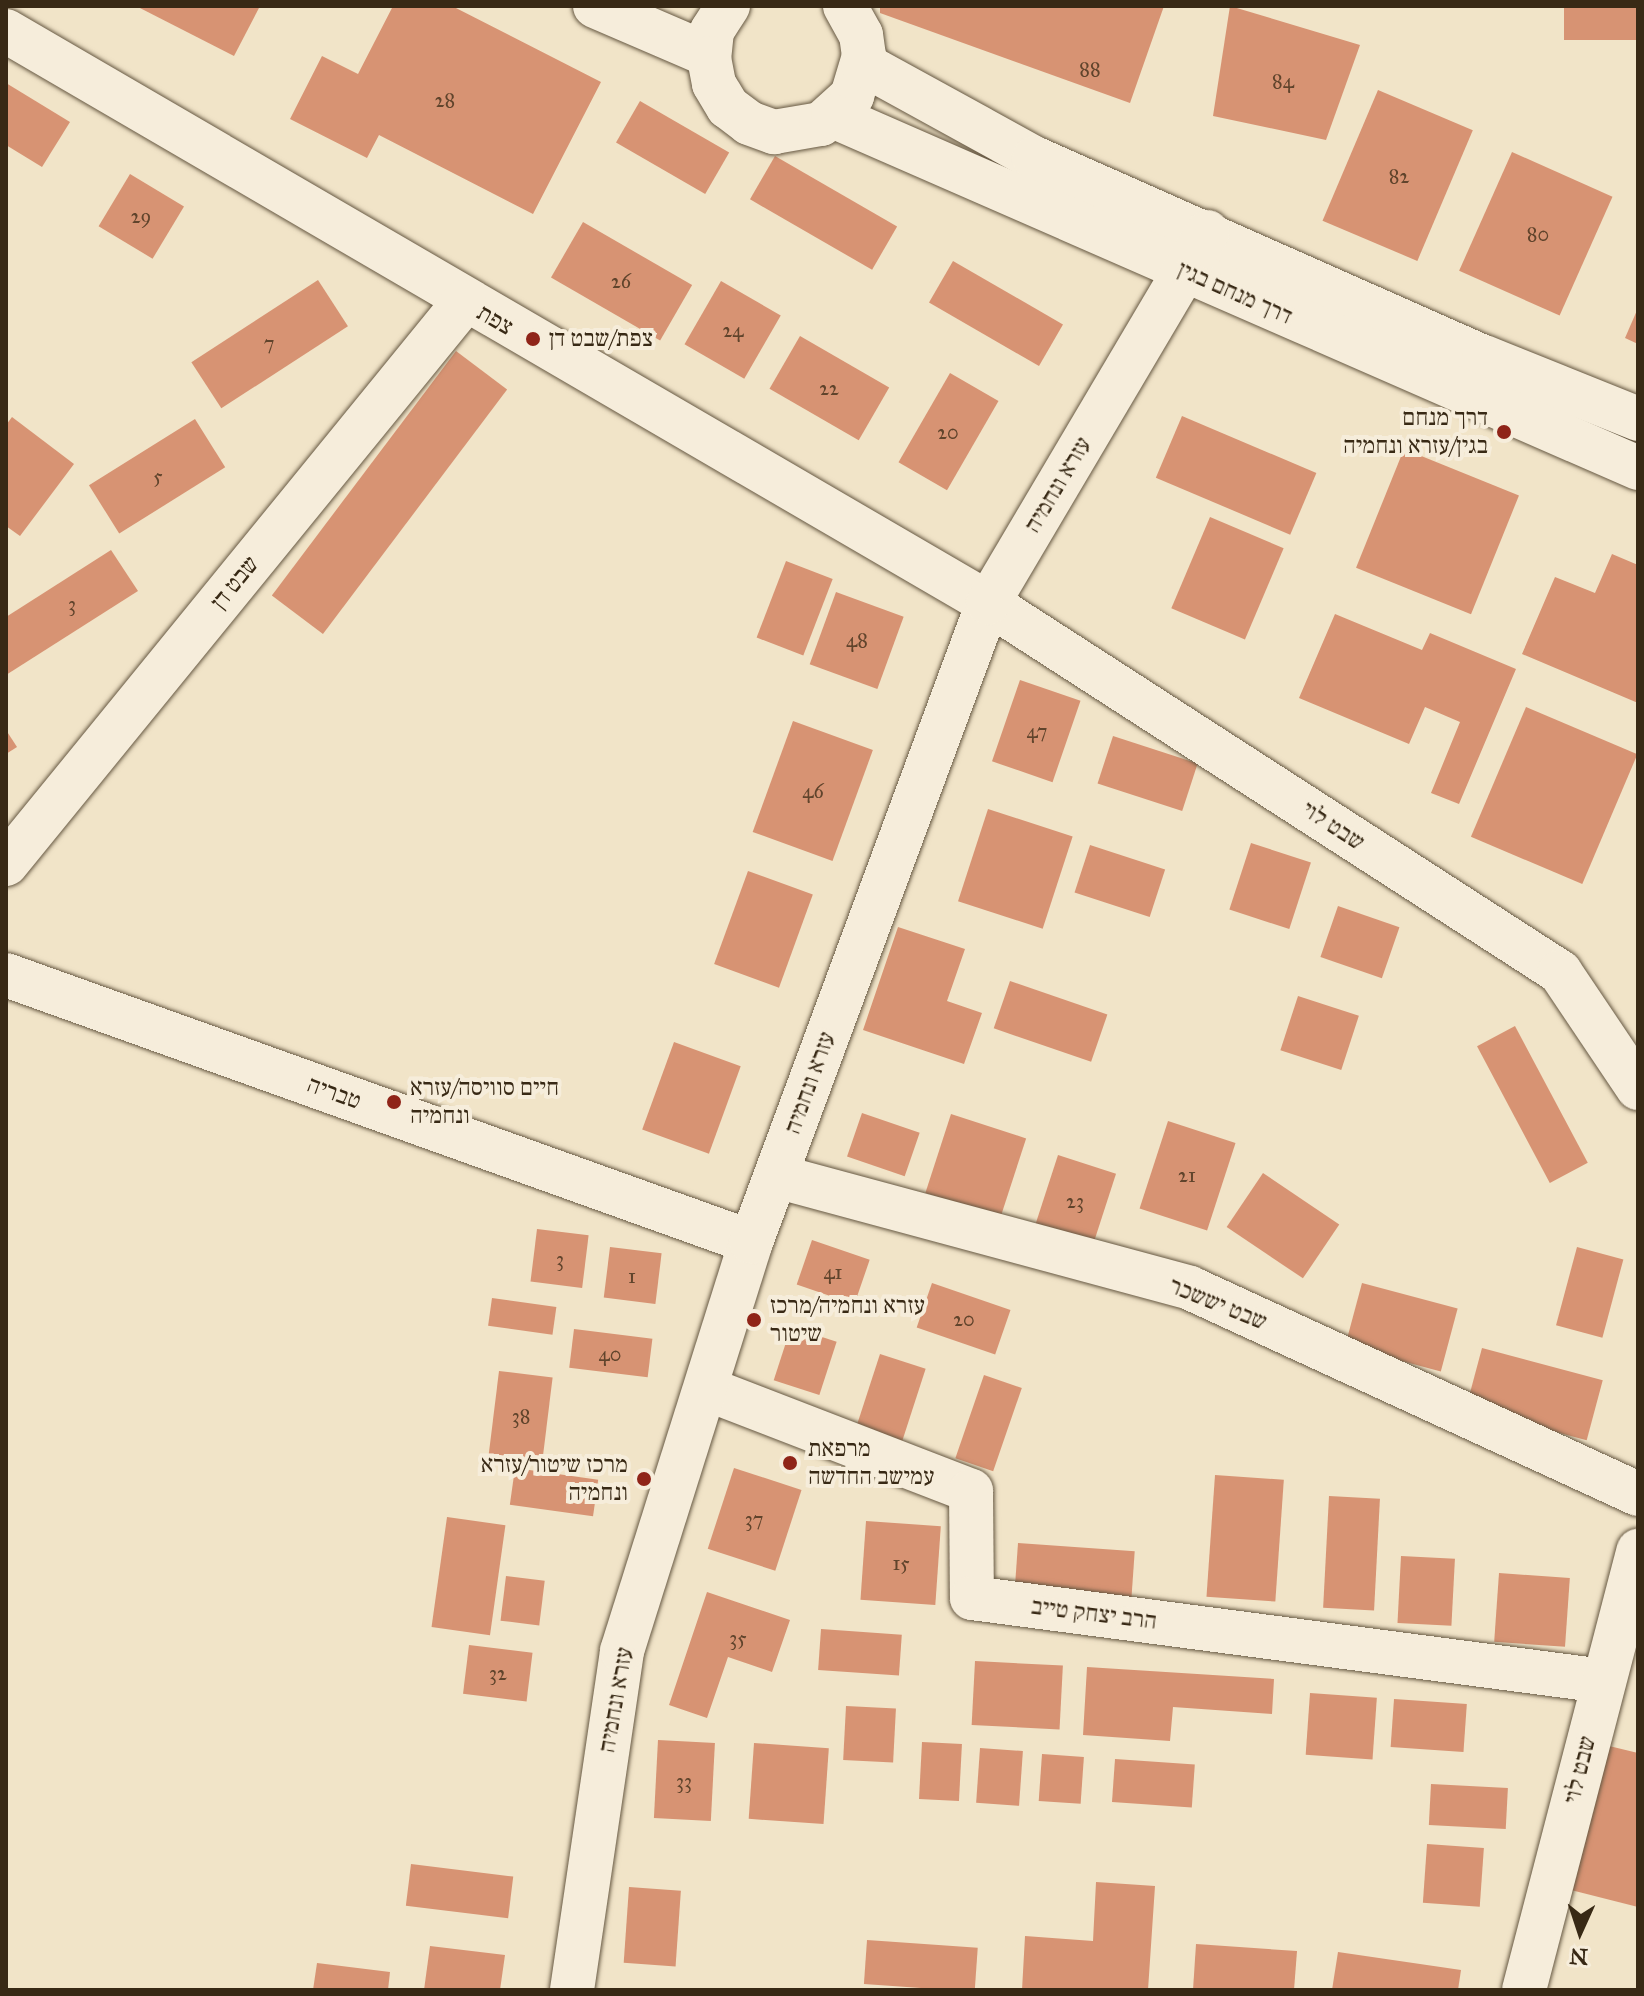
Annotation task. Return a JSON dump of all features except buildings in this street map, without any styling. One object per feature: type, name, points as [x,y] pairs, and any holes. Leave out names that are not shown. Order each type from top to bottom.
[{"type":"street","points":[[595,6],[709,55]]},
{"type":"street","points":[[728,6],[712,31],[709,55],[714,84],[728,107],[749,123],[774,132],[801,132],[833,116],[852,96],[863,64],[861,35],[845,6]]},
{"type":"street","name":"צפת","points":[[6,31],[464,302],[988,603]]},
{"type":"street","name":"דרך מנחם בגין","points":[[863,64],[1034,158],[1484,357],[1638,419]]},
{"type":"street","name":"דרך מנחם בגין","points":[[833,116],[1638,468]]},
{"type":"street","name":"עזרא ונחמיה","points":[[572,1990],[622,1651],[751,1242],[988,603],[1207,232]]},
{"type":"street","name":"שבט דן","points":[[6,864],[464,302]]},
{"type":"street","name":"שבט לוי","points":[[988,603],[1560,972],[1638,1088]]},
{"type":"street","name":"טבריה","points":[[6,975],[751,1242]]},
{"type":"street","name":"שבט יששכר","points":[[776,1176],[1190,1288],[1638,1494]]},
{"type":"street","name":"הרב יצחק טייב","points":[[707,1389],[971,1491],[972,1598],[1603,1681]]},
{"type":"street","name":"שבט לוי","points":[[1524,1990],[1638,1551]]},
{"type":"place","name":"צפת/שבט דן","points":[[533,339]]},
{"type":"place","name":"דרך מנחם בגין/עזרא ונחמיה","points":[[1504,432]]},
{"type":"place","name":"חיים סוויסה/עזרא ונחמיה","points":[[394,1102]]},
{"type":"place","name":"עזרא ונחמיה/מרכז שיטור","points":[[754,1320]]},
{"type":"place","name":"מרפאת עמישב החדשה","points":[[790,1463]]},
{"type":"place","name":"מרכז שיטור/עזרא ונחמיה","points":[[644,1479]]}]
